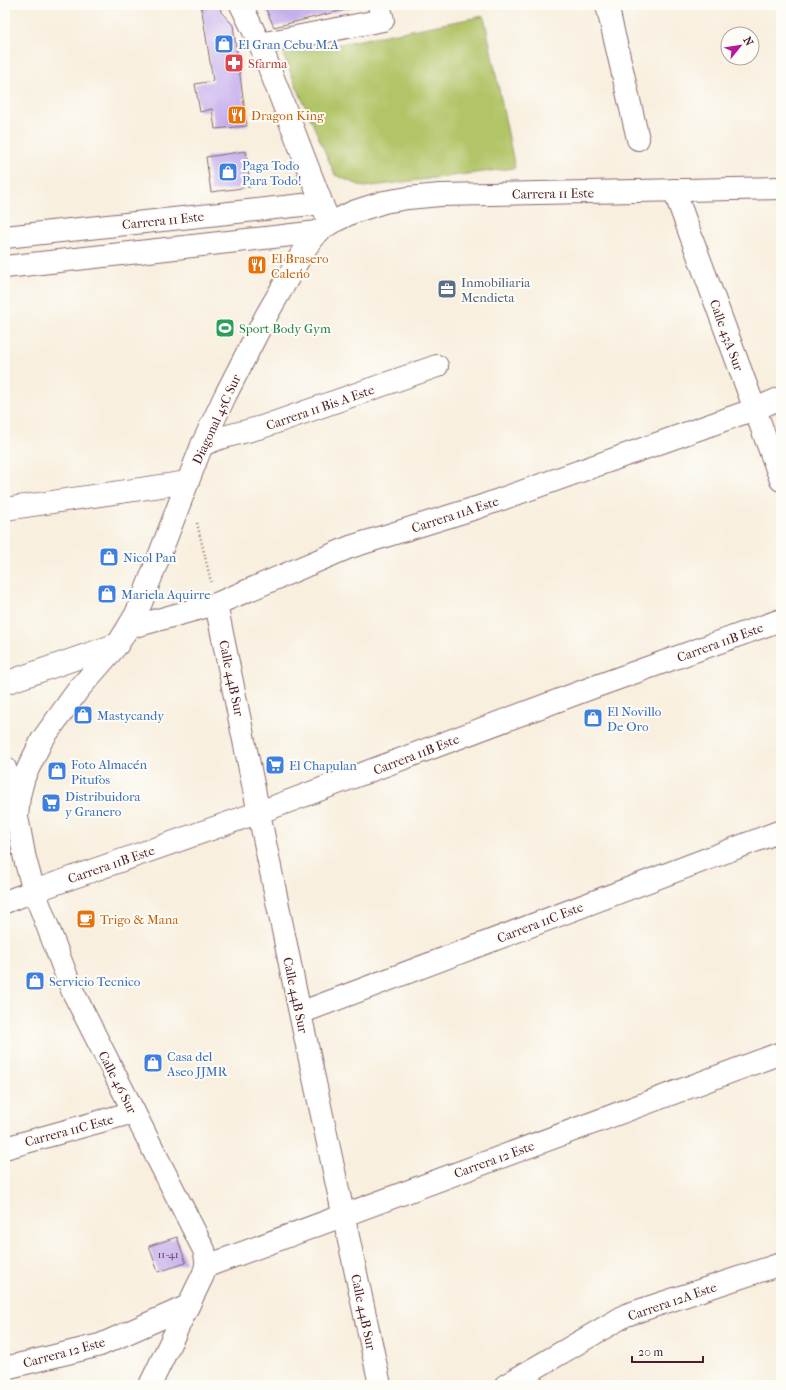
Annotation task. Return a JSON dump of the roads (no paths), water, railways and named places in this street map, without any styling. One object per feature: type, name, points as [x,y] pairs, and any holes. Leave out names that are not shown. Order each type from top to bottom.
[{"type":"street","points":[[241,5],[260,44],[321,203],[324,228]]},
{"type":"street","points":[[607,5],[638,139]]},
{"type":"street","points":[[260,44],[381,13]]},
{"type":"street","name":"Carrera 11 Este","points":[[5,268],[324,228],[353,212],[371,206],[408,198],[440,195],[781,188]]},
{"type":"street","name":"Calle 43A Sur","points":[[674,190],[781,480]]},
{"type":"street","name":"Carrera 11 Este","points":[[5,237],[321,203]]},
{"type":"street","name":"Diagonal 45C Sur","points":[[17,817],[19,796],[24,777],[42,740],[78,690],[123,636],[141,603],[202,445],[225,396],[266,316],[304,250],[324,228]]},
{"type":"street","name":"Carrera 11 Bis A Este","points":[[202,445],[220,438],[262,427],[437,366]]},
{"type":"street","name":"Carrera 11A Este","points":[[5,683],[123,636],[216,604],[350,547],[479,507],[781,398]]},
{"type":"street","points":[[5,509],[188,482]]},
{"type":"street","name":"Calle 44B Sur","points":[[216,604],[260,812],[300,1013],[380,1385]]},
{"type":"street","name":"Carrera 11B Este","points":[[5,902],[34,890],[260,812],[594,687],[781,620]]},
{"type":"street","name":"Calle 46 Sur","points":[[5,768],[34,890],[72,990],[204,1250],[207,1266]]},
{"type":"street","name":"Carrera 11C Este","points":[[300,1013],[781,831]]},
{"type":"street","name":"Carrera 12 Este","points":[[207,1266],[781,1053]]},
{"type":"street","name":"Carrera 11C Este","points":[[5,1148],[134,1112]]},
{"type":"street","name":"Carrera 12A Este","points":[[506,1385],[626,1315],[781,1264]]},
{"type":"street","points":[[150,1385],[207,1266]]},
{"type":"street","name":"Carrera 12 Este","points":[[5,1368],[100,1345],[188,1306]]},
{"type":"place","name":"El Gran Cebu M.A","points":[[224,44]]},
{"type":"place","name":"Sfarma","points":[[234,63]]},
{"type":"place","name":"Dragon King","points":[[237,115]]},
{"type":"place","name":"Paga Todo Para Todo!","points":[[228,172]]},
{"type":"place","name":"El Brasero Caleńo","points":[[257,265]]},
{"type":"place","name":"Inmobiliaria Mendieta","points":[[447,289]]},
{"type":"place","name":"Sport Body Gym","points":[[225,328]]},
{"type":"place","name":"Nicol Pan","points":[[109,557]]},
{"type":"place","name":"Mariela Aquirre","points":[[107,594]]},
{"type":"place","name":"Mastycandy","points":[[83,715]]},
{"type":"place","name":"El Novillo De Oro","points":[[593,718]]},
{"type":"place","name":"El Chapulan","points":[[275,765]]},
{"type":"place","name":"Foto Almacén Pitufos","points":[[57,771]]},
{"type":"place","name":"Distribuidora y Granero","points":[[51,803]]},
{"type":"place","name":"Trigo & Mana","points":[[86,919]]},
{"type":"place","name":"Servicio Tecnico","points":[[35,981]]},
{"type":"place","name":"Casa del Aseo JJMR","points":[[153,1063]]}]
